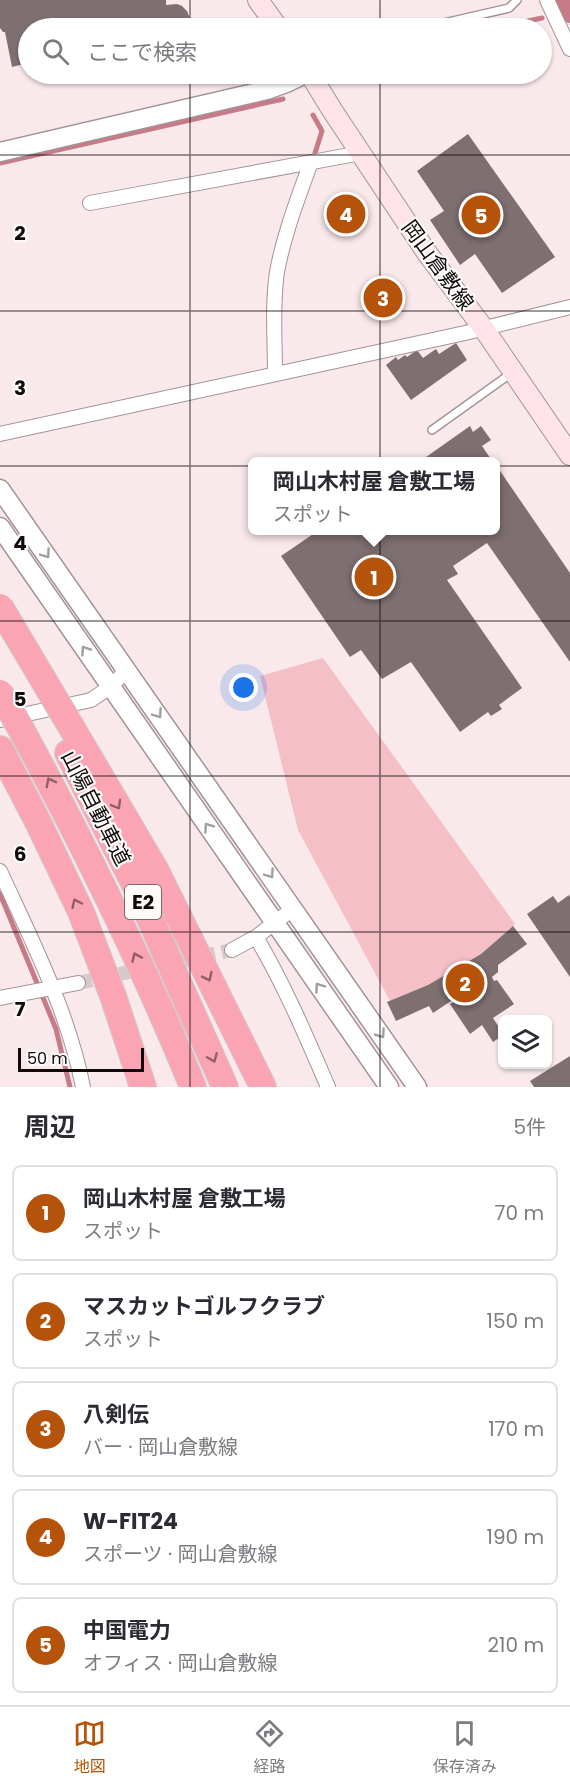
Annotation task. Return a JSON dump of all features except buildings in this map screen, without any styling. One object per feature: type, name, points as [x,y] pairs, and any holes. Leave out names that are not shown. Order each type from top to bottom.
[{"type":"highway","points":[[0,607],[59,719],[155,869],[263,1087]]},
{"type":"highway","name":"山陽自動車道","points":[[0,634],[59,719],[195,1016],[225,1087]]},
{"type":"highway","name":"山陽自動車道","points":[[0,693],[10,724],[84,848],[134,952],[193,1087]]},
{"type":"highway","points":[[0,749],[81,912],[113,996],[143,1087]]},
{"type":"main road","points":[[258,0],[271,18]]},
{"type":"main road","name":"岡山倉敷線","points":[[316,84],[427,253],[484,329],[570,455]]},
{"type":"street","points":[[547,0],[570,49]]},
{"type":"street","points":[[0,152],[267,90],[281,84]]},
{"type":"street","points":[[90,203],[361,153]]},
{"type":"street","points":[[275,374],[274,326],[277,274],[284,240],[311,162]]},
{"type":"street","points":[[0,434],[484,329],[570,307]]},
{"type":"street","points":[[0,489],[417,1087]]},
{"type":"street","points":[[0,527],[389,1087]]},
{"type":"street","points":[[10,724],[91,700],[110,687],[127,670]]},
{"type":"street","points":[[0,871],[44,989],[78,1062],[83,1087]]},
{"type":"street","points":[[232,950],[256,937],[294,908]]},
{"type":"street","points":[[256,937],[300,1024],[328,1087]]},
{"type":"street","points":[[0,998],[78,983]]},
{"type":"lane","points":[[466,18],[509,8],[517,0]]},
{"type":"lane","points":[[432,430],[513,372]]},
{"type":"shaded area","points":[[323,658],[515,924],[481,954],[428,985],[390,1001],[298,830],[260,676]]},
{"type":"waterway","points":[[566,0],[570,8]]},
{"type":"waterway","points":[[561,13],[570,12]]},
{"type":"waterway","points":[[0,163],[283,99]]},
{"type":"waterway","points":[[313,115],[322,131],[315,153]]},
{"type":"waterway","points":[[0,894],[56,1029],[70,1087]]},
{"type":"tunnel","points":[[78,983],[232,950]]},
{"type":"place","name":"W-FIT24","points":[[346,214]]},
{"type":"place","name":"中国電力","points":[[481,215]]},
{"type":"place","name":"八剣伝","points":[[383,298]]},
{"type":"place","name":"岡山木村屋 倉敷工場","points":[[374,577]]},
{"type":"place","name":"マスカットゴルフクラブ","points":[[465,983]]}]
